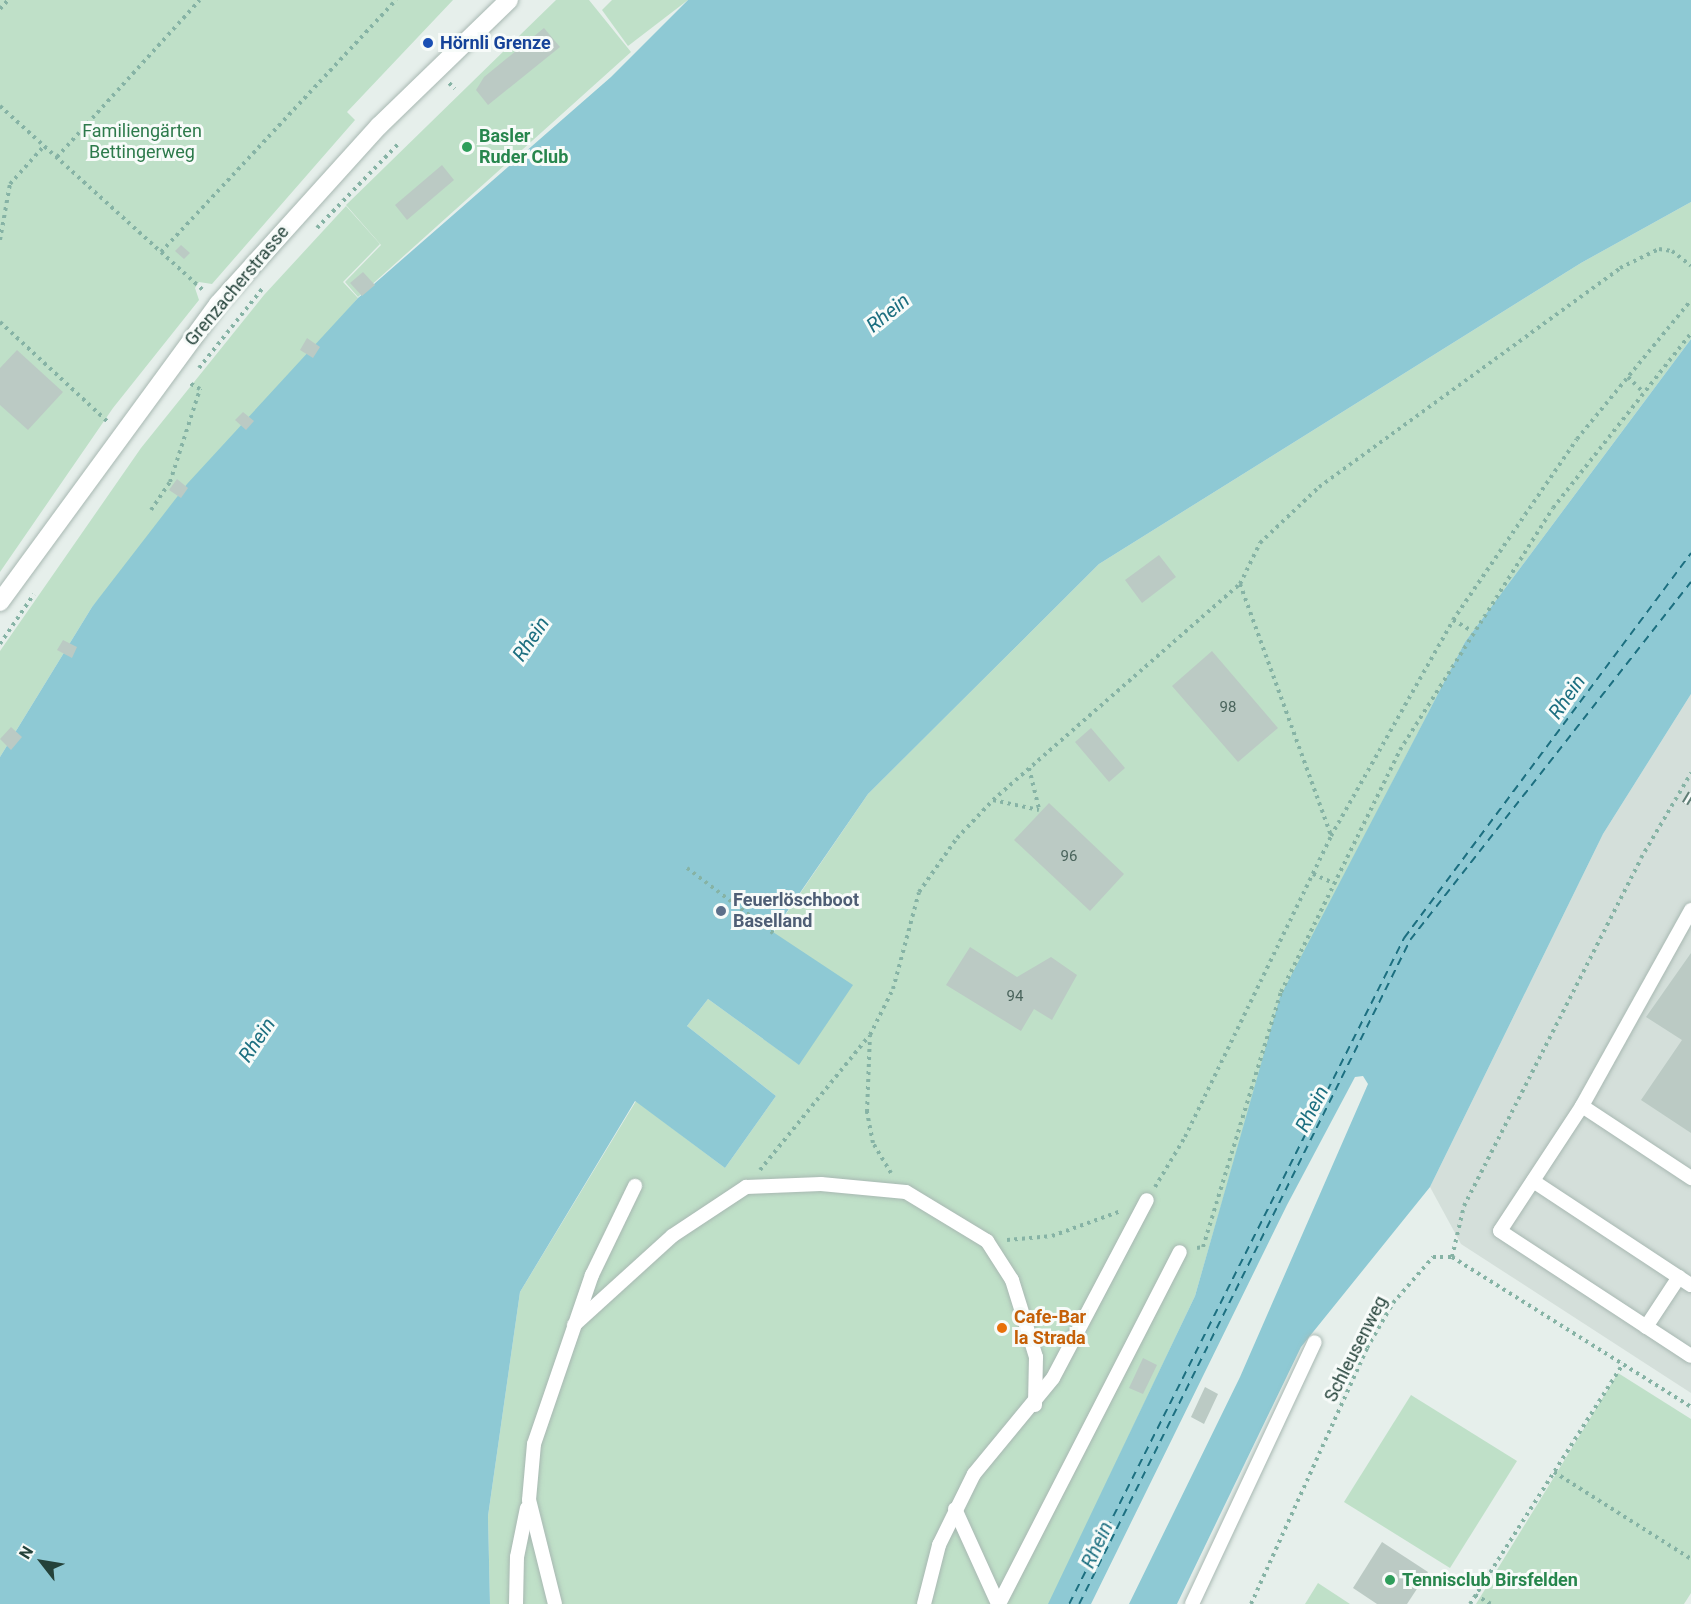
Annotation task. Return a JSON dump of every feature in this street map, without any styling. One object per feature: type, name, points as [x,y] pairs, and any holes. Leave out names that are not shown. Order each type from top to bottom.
[{"type":"main road","name":"Grenzacherstrasse","points":[[0,602],[120,432],[218,304],[379,126],[509,0]]},
{"type":"lane","points":[[1691,909],[1582,1106],[1500,1232],[1691,1356]]},
{"type":"lane","points":[[1582,1106],[1691,1178]]},
{"type":"lane","points":[[1533,1181],[1691,1285]]},
{"type":"lane","points":[[574,1325],[672,1236],[747,1187],[821,1184],[906,1192],[987,1241],[1028,1317],[1036,1357],[1035,1405]]},
{"type":"lane","points":[[516,1604],[517,1557],[529,1500],[534,1444],[574,1325],[635,1185]]},
{"type":"lane","points":[[924,1604],[955,1509],[998,1443],[1035,1405],[1147,1200]]},
{"type":"lane","points":[[999,1602],[1180,1252]]},
{"type":"lane","points":[[1646,1327],[1678,1277]]},
{"type":"lane","points":[[1192,1604],[1315,1342]]},
{"type":"lane","points":[[529,1500],[555,1604]]},
{"type":"lane","points":[[955,1509],[999,1602]]},
{"type":"path","points":[[0,9],[8,0]]},
{"type":"path","points":[[57,157],[200,0]]},
{"type":"path","points":[[160,252],[396,0]]},
{"type":"path","points":[[0,105],[237,320]]},
{"type":"path","points":[[314,232],[398,144]]},
{"type":"path","points":[[0,240],[10,184],[44,146]]},
{"type":"path","points":[[747,1187],[870,1035],[892,989],[919,892],[993,800],[1240,584],[1260,543],[1294,507],[1546,316],[1647,252],[1672,251],[1691,266]]},
{"type":"path","points":[[181,391],[266,285]]},
{"type":"path","points":[[987,1241],[1073,1230],[1147,1200],[1185,1137],[1331,836],[1453,620],[1577,439],[1691,300]]},
{"type":"path","points":[[0,322],[120,432]]},
{"type":"path","points":[[1180,1252],[1203,1247],[1281,992],[1400,750],[1472,631],[1553,508],[1642,391],[1691,333]]},
{"type":"path","points":[[1628,376],[1642,391]]},
{"type":"path","points":[[151,510],[170,482],[200,389],[188,382]]},
{"type":"path","points":[[0,644],[41,584]]},
{"type":"path","points":[[1240,584],[1331,836]]},
{"type":"path","points":[[1453,620],[1472,631]]},
{"type":"path","points":[[993,800],[1039,810],[1029,768]]},
{"type":"path","points":[[1691,773],[1641,858],[1464,1206],[1452,1257],[1691,1407]]},
{"type":"path","points":[[687,867],[773,933]]},
{"type":"path","points":[[1313,874],[1334,883]]},
{"type":"path","points":[[870,1035],[864,1073],[873,1143],[906,1192]]},
{"type":"path","name":"Schleusenweg","points":[[1251,1604],[1393,1304],[1433,1257],[1452,1257]]},
{"type":"path","points":[[1470,1604],[1623,1364]]},
{"type":"path","points":[[1554,1472],[1691,1559]]},
{"type":"path","points":[[1475,1595],[1491,1604]]},
{"type":"shaded area","points":[[1691,694],[1691,1393],[1461,1244],[1430,1187],[1603,834]]},
{"type":"green space","name":"Familiengärten Bettingerweg","points":[[0,0],[453,0],[347,112],[355,120],[212,284],[199,282],[195,288],[199,300],[113,408],[0,572]]},
{"type":"green space","name":"Basler Ruder Club","points":[[556,0],[589,0],[631,52],[358,297],[345,282],[381,245],[346,205]]},
{"type":"green space","points":[[612,0],[688,0],[628,46],[602,10]]},
{"type":"green space","points":[[1691,202],[1691,339],[1465,642],[1281,997],[1195,1296],[1049,1604],[490,1604],[488,1516],[520,1292],[636,1101],[725,1168],[776,1096],[687,1026],[708,999],[798,1064],[773,933],[868,794],[1099,564],[1581,263]]},
{"type":"green space","points":[[346,206],[380,244],[343,282],[358,298],[92,607],[0,757],[0,651],[141,448],[264,295]]},
{"type":"green space","points":[[1618,1373],[1691,1419],[1691,1593],[1684,1604],[1476,1604]]},
{"type":"green space","points":[[1411,1395],[1517,1461],[1450,1568],[1344,1502]]},
{"type":"green space","points":[[1318,1583],[1350,1604],[1305,1604]]},
{"type":"water","name":"Rhein","points":[[688,0],[1691,0],[1691,202],[1581,263],[1099,564],[868,794],[773,932],[853,985],[799,1065],[708,999],[687,1026],[776,1096],[725,1168],[635,1101],[520,1292],[488,1516],[490,1604],[0,1604],[0,757],[92,607],[187,484],[358,298],[611,77]]},
{"type":"water","name":"Rhein","points":[[1691,339],[1691,694],[1603,834],[1430,1187],[1301,1347],[1177,1604],[1129,1604],[1240,1377],[1368,1084],[1363,1076],[1355,1077],[1287,1205],[1091,1604],[1048,1604],[1195,1296],[1280,997],[1465,642]]},
{"type":"building","points":[[544,28],[560,47],[488,105],[476,90],[484,77]]},
{"type":"building","points":[[442,165],[454,180],[407,220],[395,205]]},
{"type":"building","points":[[181,245],[190,253],[184,259],[175,251]]},
{"type":"building","points":[[363,272],[375,285],[362,296],[350,283]]},
{"type":"building","points":[[307,338],[320,347],[313,358],[300,350]]},
{"type":"building","points":[[17,350],[63,392],[28,430],[0,405],[0,368]]},
{"type":"building","points":[[243,412],[254,421],[246,430],[235,420]]},
{"type":"building","points":[[177,479],[188,488],[181,498],[169,490]]},
{"type":"building","points":[[1159,555],[1176,577],[1142,603],[1125,580]]},
{"type":"building","points":[[63,640],[77,647],[72,658],[57,650]]},
{"type":"building","points":[[1212,651],[1278,728],[1238,762],[1172,686]]},
{"type":"building","points":[[11,727],[22,737],[11,750],[0,739]]},
{"type":"building","points":[[1091,728],[1125,768],[1109,782],[1075,742]]},
{"type":"building","points":[[1049,803],[1124,874],[1090,911],[1014,840]]},
{"type":"building","points":[[970,947],[1017,977],[1051,957],[1077,975],[1052,1020],[1034,1009],[1021,1031],[946,985]]},
{"type":"building","points":[[1691,953],[1691,1133],[1641,1100],[1682,1040],[1646,1017]]},
{"type":"building","points":[[1143,1358],[1157,1365],[1143,1394],[1129,1388]]},
{"type":"building","points":[[1205,1387],[1218,1394],[1204,1424],[1191,1417]]},
{"type":"building","name":"Tennisclub Birsfelden","points":[[1382,1542],[1428,1572],[1407,1604],[1377,1604],[1353,1588]]},
{"type":"ferry route","points":[[1069,1604],[1404,938],[1691,553]]},
{"type":"ferry route","points":[[1079,1604],[1410,940],[1691,582]]},
{"type":"railway","points":[[1685,803],[1691,793]]},
{"type":"place","name":"Hörnli Grenze","points":[[428,43]]},
{"type":"place","name":"Basler Ruder Club","points":[[467,147]]},
{"type":"place","name":"Feuerlöschboot Baselland","points":[[721,911]]},
{"type":"place","name":"Cafe-Bar la Strada","points":[[1002,1328]]},
{"type":"place","name":"Tennisclub Birsfelden","points":[[1390,1580]]}]
